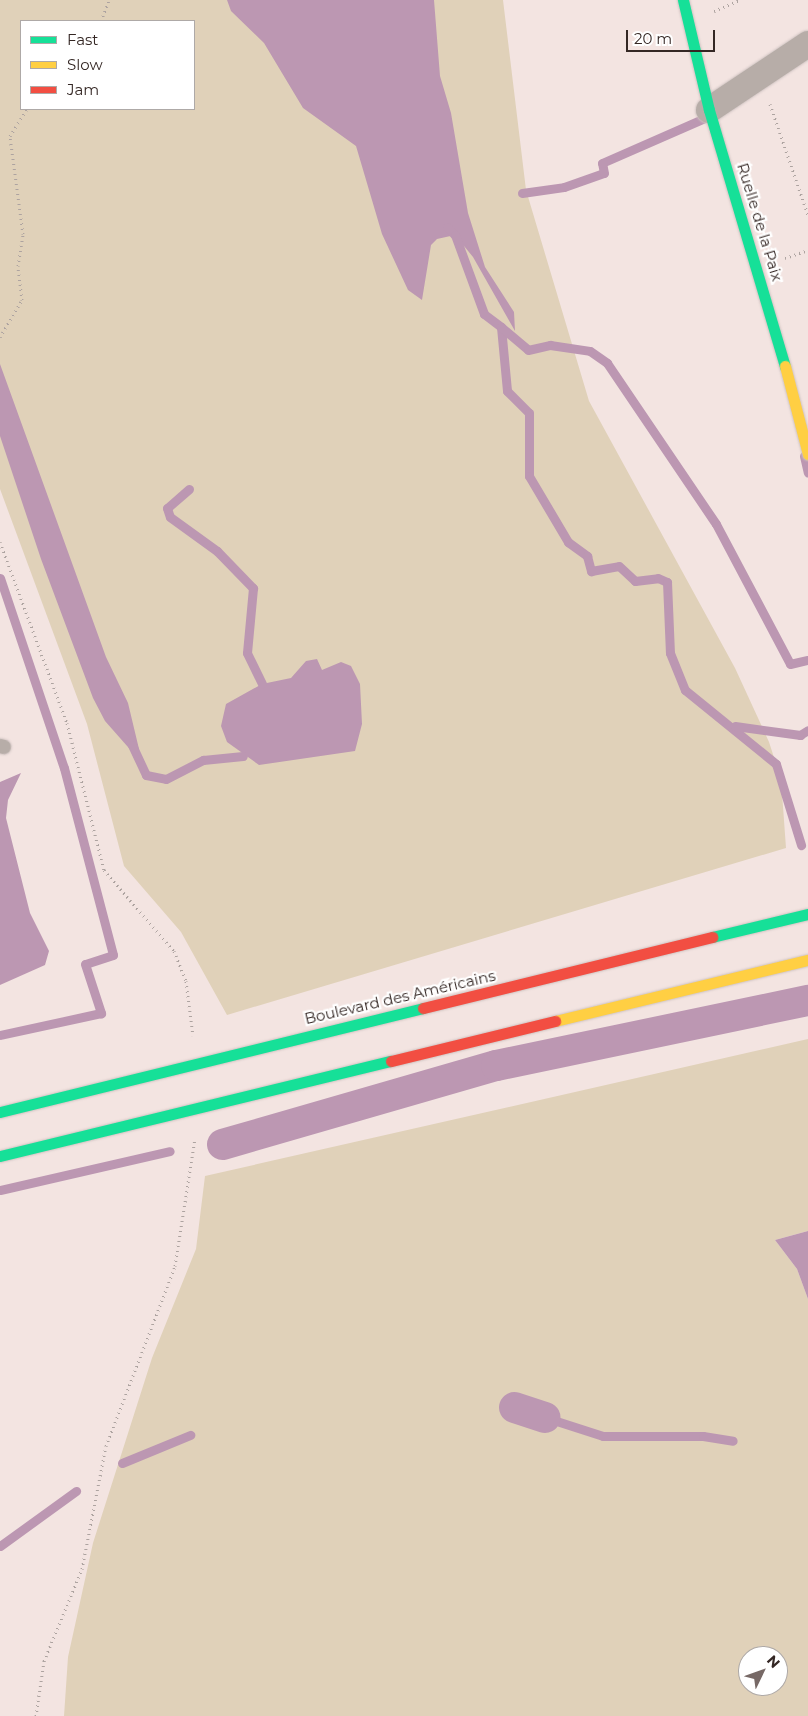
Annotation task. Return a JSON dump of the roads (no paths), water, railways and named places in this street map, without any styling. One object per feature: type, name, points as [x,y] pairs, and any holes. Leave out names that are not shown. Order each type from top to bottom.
[{"type":"main road","name":"Ruelle de la Paix","points":[[683,0],[709,110],[759,267],[808,454]]},
{"type":"main road","name":"Boulevard des Américains","points":[[0,1112],[808,914]]},
{"type":"main road","points":[[0,1156],[808,960]]},
{"type":"street","points":[[709,110],[757,76],[808,44]]},
{"type":"waterway","points":[[522,193],[564,187],[604,173],[602,163],[707,117]]},
{"type":"waterway","points":[[447,227],[455,235],[484,314],[501,327],[507,391],[529,413],[529,476],[568,542],[587,556],[591,571],[619,566],[635,581],[658,578],[667,582],[670,653],[685,690],[776,764],[801,845]]},
{"type":"waterway","points":[[501,327],[528,350],[550,345],[590,351],[607,363],[716,524],[790,664],[808,660]]},
{"type":"waterway","points":[[804,456],[808,473]]},
{"type":"waterway","points":[[189,489],[167,508],[170,517],[217,551],[253,588],[247,653],[262,684]]},
{"type":"waterway","points":[[0,578],[64,768],[113,955],[85,964],[101,1013],[0,1035]]},
{"type":"waterway","points":[[735,726],[800,735],[808,730]]},
{"type":"waterway","points":[[132,745],[146,775],[166,779],[203,760],[243,756]]},
{"type":"waterway","points":[[222,1144],[496,1065],[808,1000]]},
{"type":"waterway","points":[[0,1190],[170,1151]]},
{"type":"waterway","points":[[514,1407],[544,1417]]},
{"type":"waterway","points":[[544,1417],[603,1436],[703,1436],[733,1441]]},
{"type":"waterway","points":[[122,1463],[190,1435]]},
{"type":"waterway","points":[[0,1546],[76,1491]]}]
